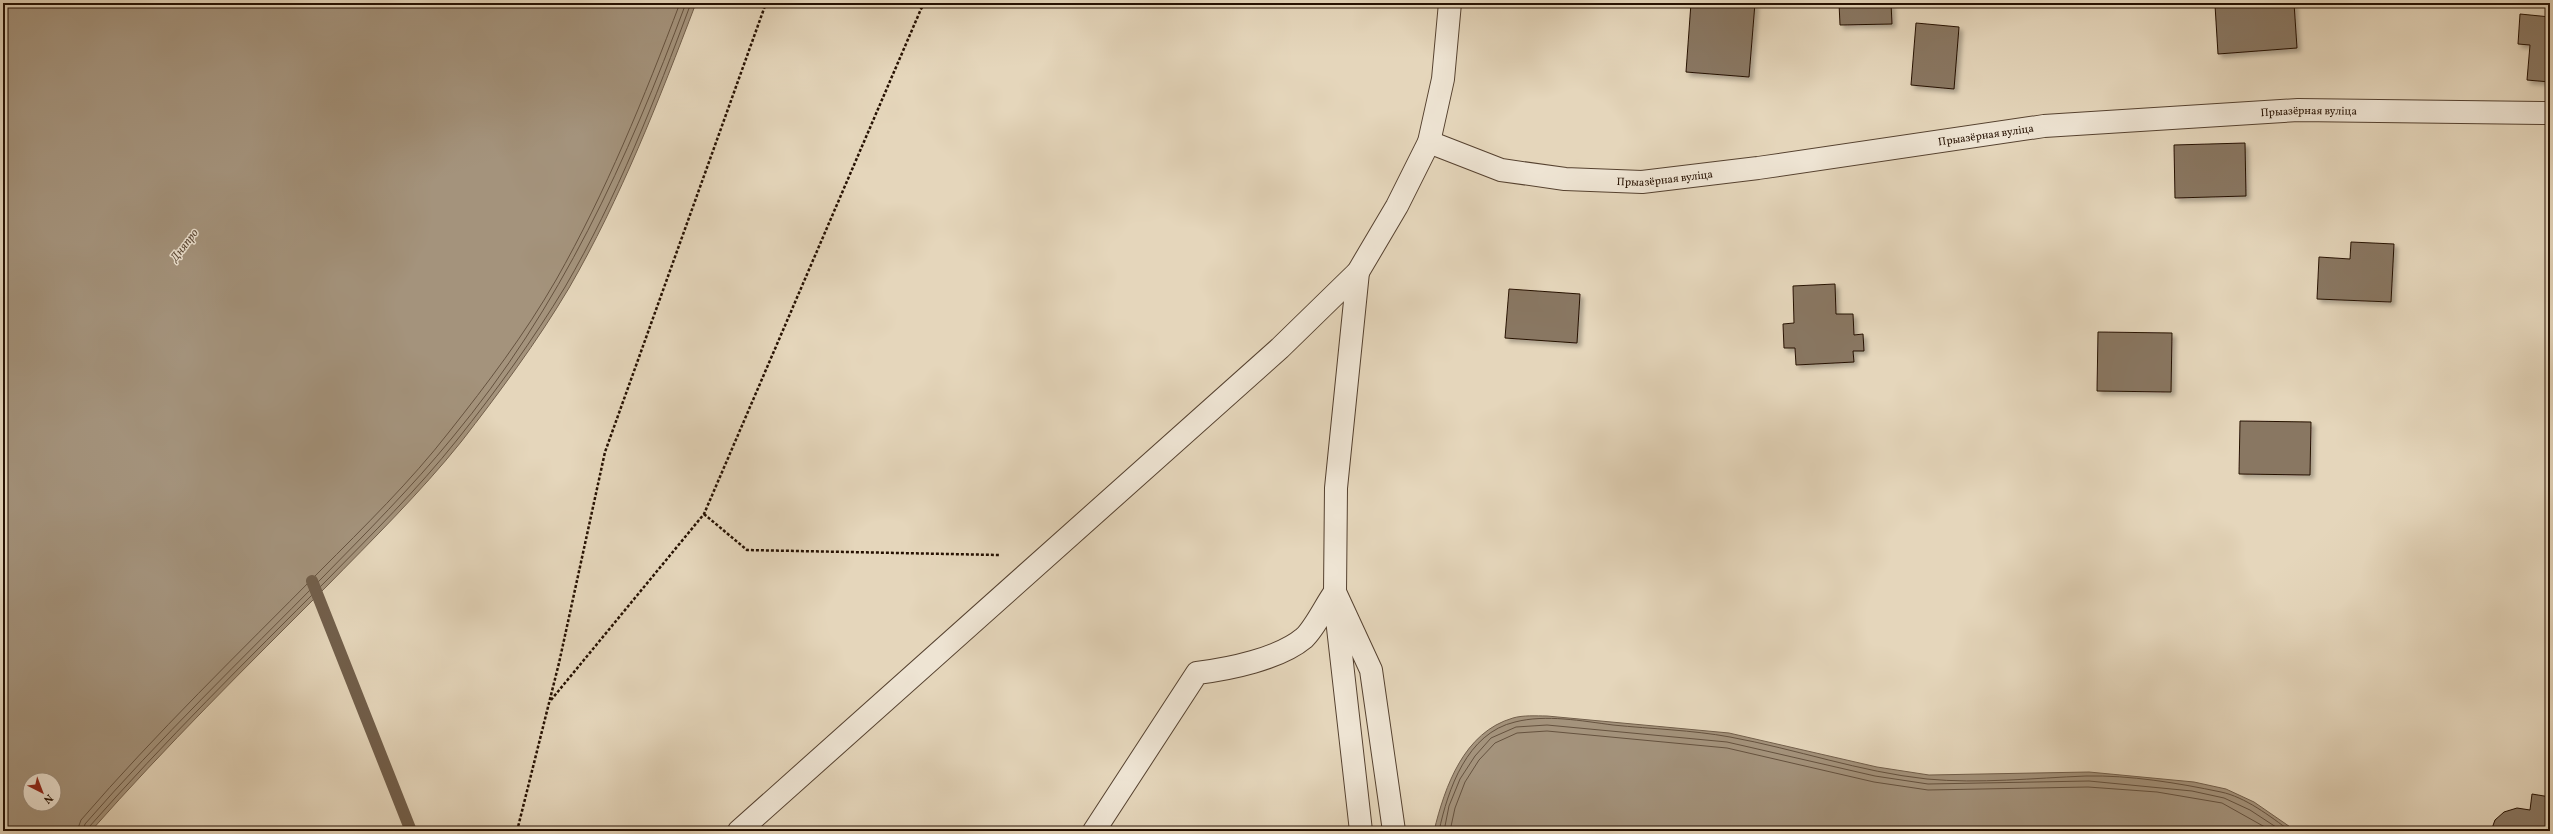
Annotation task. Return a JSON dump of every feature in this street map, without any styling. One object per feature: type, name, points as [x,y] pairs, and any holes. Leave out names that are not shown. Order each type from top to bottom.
[{"type":"street","points":[[739,831],[1280,348],[1358,272],[1397,206],[1429,142],[1443,79],[1450,3]]},
{"type":"street","name":"Прыазёрная вуліца","points":[[1429,142],[1501,170],[1564,179],[1642,182],[1758,168],[2060,125],[2298,110],[2550,113]]},
{"type":"street","points":[[1358,272],[1336,488],[1334,592],[1361,831]]},
{"type":"street","points":[[1094,831],[1197,673],[1220,670],[1280,652],[1304,637],[1334,592]]},
{"type":"street","points":[[1334,592],[1371,670],[1394,831]]},
{"type":"path","points":[[517,831],[550,701],[605,452],[766,3]]},
{"type":"path","points":[[550,701],[704,514],[921,9],[925,3]]},
{"type":"path","points":[[704,514],[747,550],[1047,556]]},
{"type":"water","name":"Дняпро","points":[[3,3],[696,3],[638,148],[606,219],[569,288],[531,348],[461,442],[412,498],[177,738],[91,831],[3,831]]},
{"type":"water","points":[[1525,716],[1547,716],[1729,733],[1877,767],[1929,775],[2089,772],[2194,782],[2226,789],[2254,802],[2296,831],[1434,831],[1444,796],[1451,779],[1469,748],[1482,735],[1496,725],[1513,718]]},
{"type":"building","points":[[1691,3],[1755,3],[1749,77],[1686,72]]},
{"type":"building","points":[[1839,3],[1891,3],[1892,24],[1840,25]]},
{"type":"building","points":[[2246,3],[2294,3],[2297,48],[2218,54],[2215,5]]},
{"type":"building","points":[[2520,14],[2550,17],[2550,82],[2527,80],[2530,45],[2518,44]]},
{"type":"building","points":[[1916,23],[1959,27],[1954,89],[1911,85]]},
{"type":"building","points":[[2245,143],[2246,196],[2175,198],[2174,145]]},
{"type":"building","points":[[2351,242],[2394,244],[2391,302],[2317,299],[2319,257],[2350,259]]},
{"type":"building","points":[[1835,284],[1836,314],[1853,314],[1854,335],[1863,334],[1864,351],[1853,351],[1854,362],[1796,365],[1795,348],[1784,348],[1783,324],[1794,323],[1793,286]]},
{"type":"building","points":[[1509,289],[1580,294],[1577,343],[1505,338]]},
{"type":"building","points":[[2098,332],[2172,333],[2171,392],[2097,391]]},
{"type":"building","points":[[2240,421],[2311,422],[2310,475],[2239,474]]},
{"type":"building","points":[[2532,794],[2550,797],[2550,831],[2491,831],[2495,820],[2504,812],[2517,808],[2530,810]]},
{"type":"waterway","points":[[312,581],[411,831]]}]
